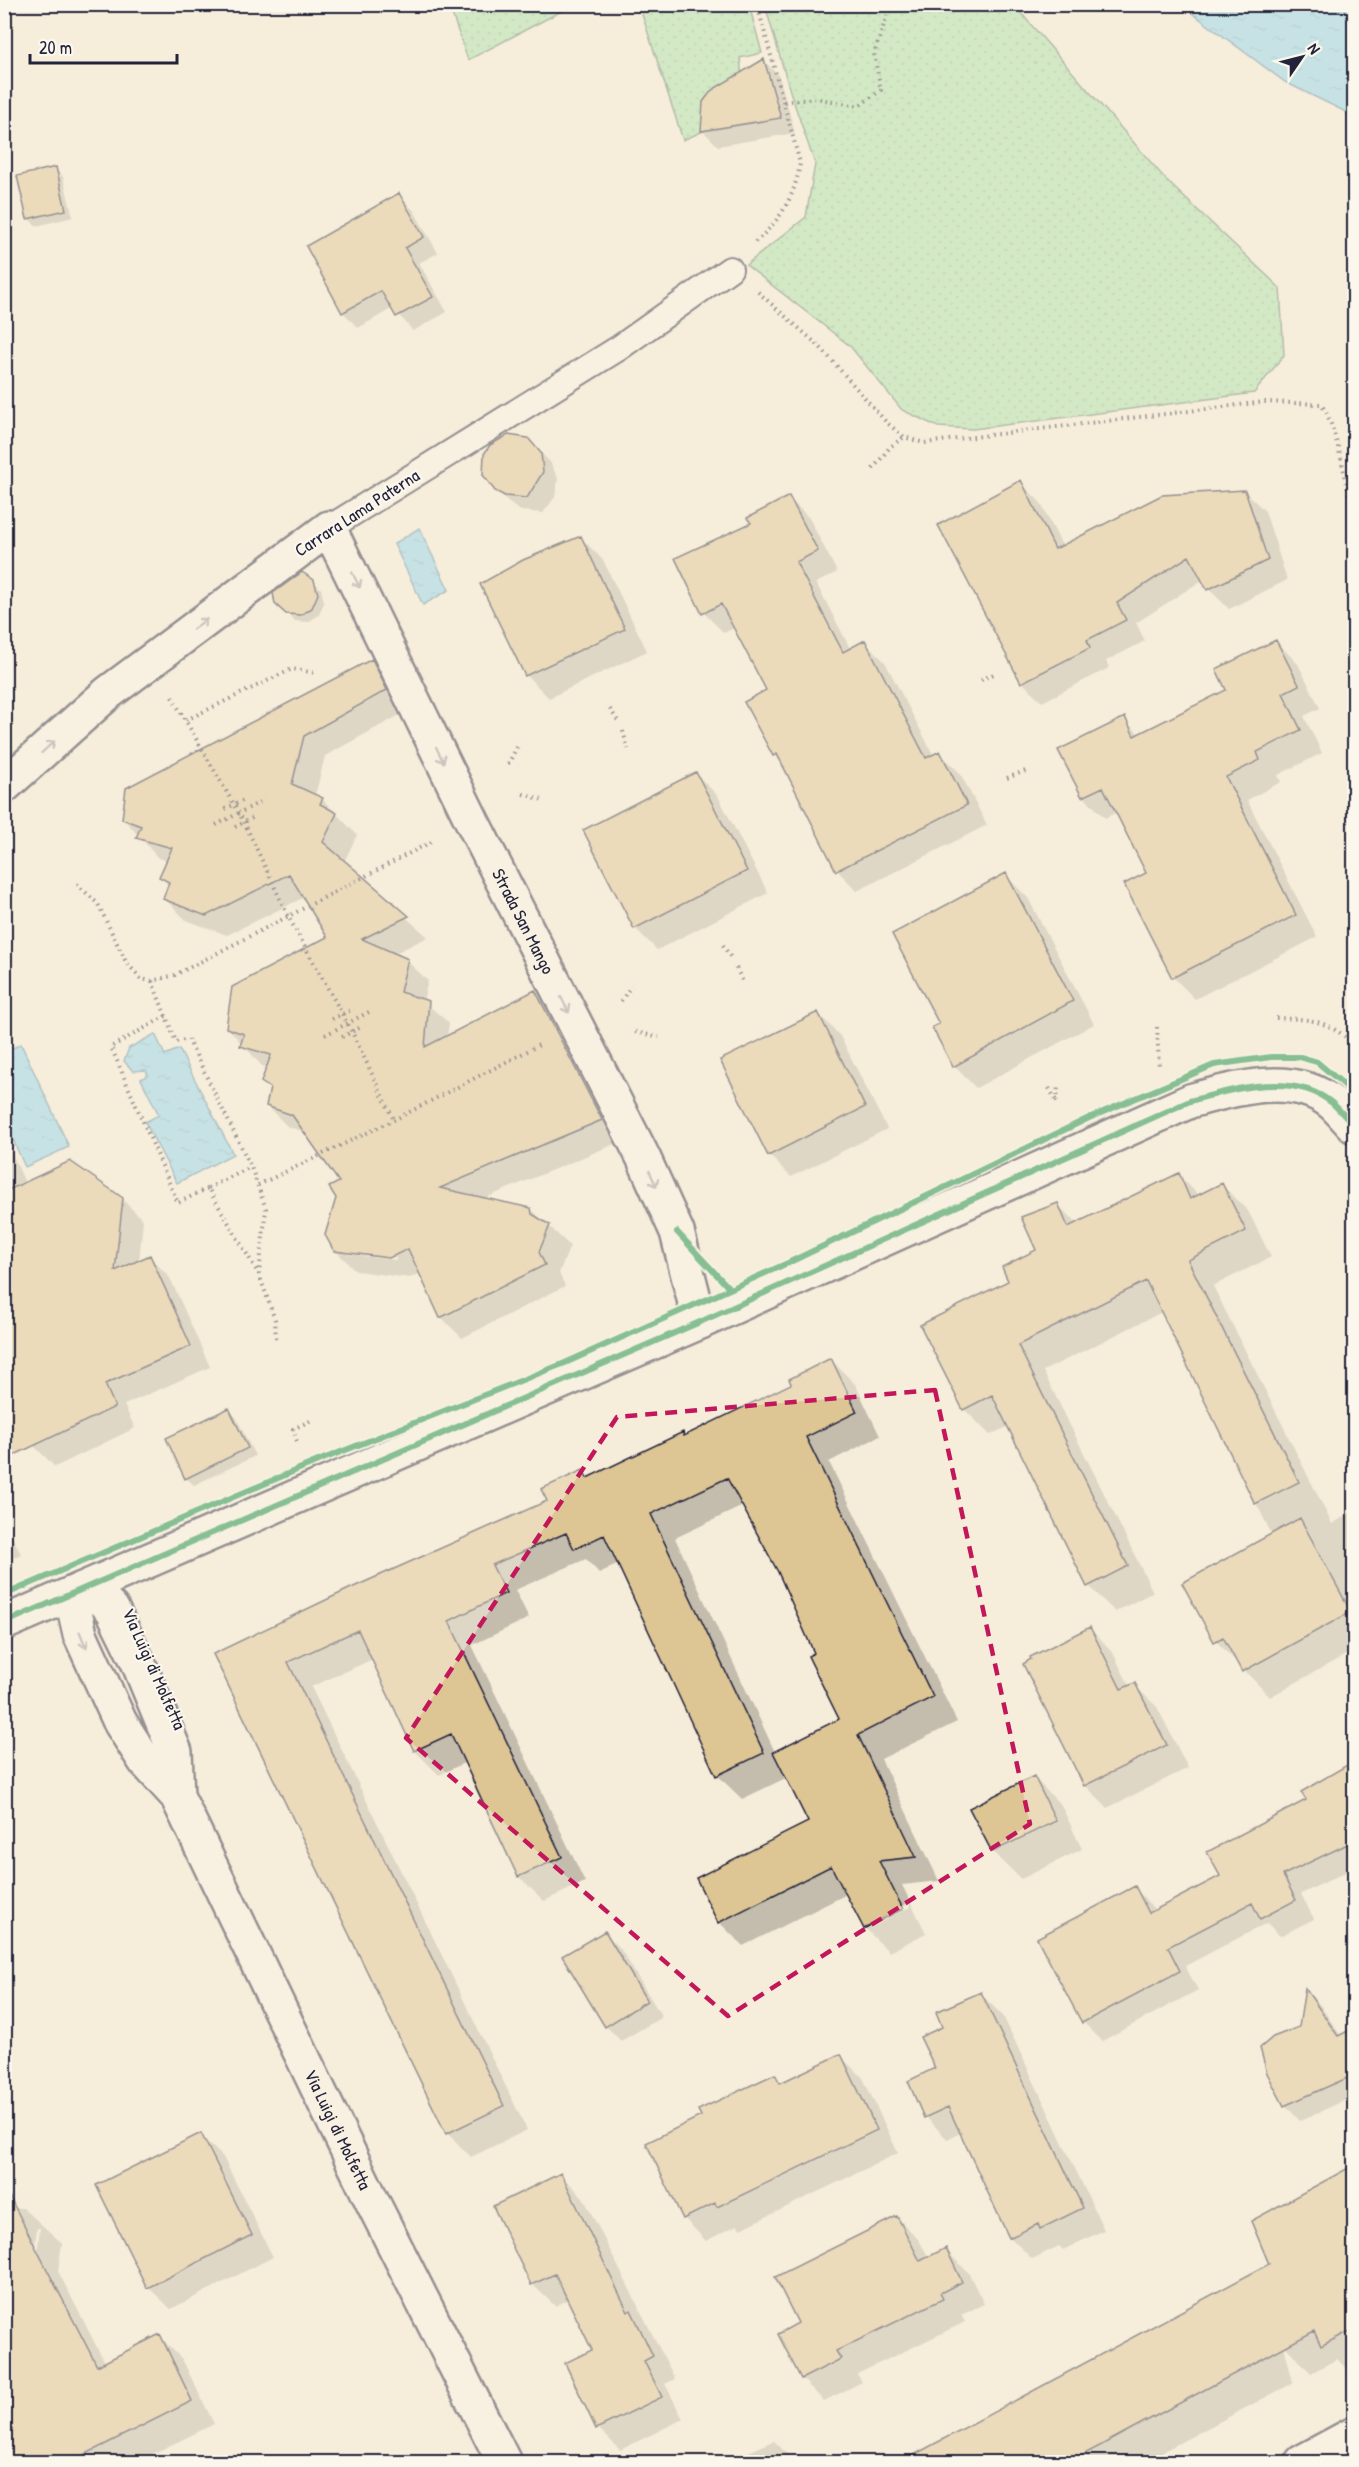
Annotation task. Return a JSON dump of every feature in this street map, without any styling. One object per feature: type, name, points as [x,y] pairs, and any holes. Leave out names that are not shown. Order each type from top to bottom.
[{"type":"street","name":"Carrara Lama Paterna","points":[[4,786],[108,693],[329,528]]},
{"type":"street","name":"Strada San Mango","points":[[329,528],[473,823],[643,1157],[677,1232],[700,1322]]},
{"type":"street","points":[[4,1623],[700,1322],[1190,1101],[1220,1092],[1273,1085],[1304,1088],[1331,1102],[1354,1126]]},
{"type":"street","name":"Via Luigi di Molfetta","points":[[81,1590],[99,1596],[112,1609],[138,1662],[175,1752],[177,1796],[373,2203],[504,2463]]},
{"type":"street","points":[[1302,2463],[1354,2434]]},
{"type":"lane","name":"Carrara Lama Paterna","points":[[329,528],[619,348],[730,268]]},
{"type":"path","points":[[757,4],[800,163],[796,188],[776,223],[730,268],[820,347],[886,422],[904,437],[924,443],[1264,402],[1320,404],[1326,410],[1333,432],[1354,519]]},
{"type":"path","points":[[784,102],[815,98],[859,106],[881,90],[874,54],[891,4]]},
{"type":"path","points":[[873,469],[890,447],[904,437]]},
{"type":"path","points":[[186,720],[292,669],[316,673]]},
{"type":"path","points":[[981,680],[996,673]]},
{"type":"path","points":[[169,692],[235,804],[289,918],[352,1032],[394,1120]]},
{"type":"path","points":[[610,709],[618,721]]},
{"type":"path","points":[[623,731],[628,748]]},
{"type":"path","points":[[508,764],[517,747]]},
{"type":"path","points":[[1008,778],[1028,770]]},
{"type":"path","points":[[522,794],[543,800]]},
{"type":"path","points":[[225,809],[244,800]]},
{"type":"path","points":[[216,825],[264,800]]},
{"type":"path","points":[[235,827],[254,817]]},
{"type":"path","points":[[77,884],[98,903],[126,962],[141,979],[152,981],[175,975],[289,918],[438,838]]},
{"type":"path","points":[[723,945],[731,958]]},
{"type":"path","points":[[736,968],[744,984]]},
{"type":"path","points":[[152,981],[176,1042],[188,1039],[258,1185],[266,1209],[259,1274]]},
{"type":"path","points":[[621,1001],[631,986]]},
{"type":"path","points":[[332,1019],[351,1010]]},
{"type":"path","points":[[325,1035],[369,1012]]},
{"type":"path","points":[[166,1016],[111,1047],[178,1203],[251,1167]]},
{"type":"path","points":[[1276,1018],[1305,1019],[1335,1027],[1354,1044]]},
{"type":"path","points":[[342,1037],[361,1027]]},
{"type":"path","points":[[1156,1027],[1159,1066]]},
{"type":"path","points":[[635,1032],[659,1037]]},
{"type":"path","points":[[258,1185],[394,1120],[540,1044]]},
{"type":"path","points":[[1049,1088],[1057,1102],[1058,1084]]},
{"type":"path","points":[[208,1188],[259,1274],[275,1320],[276,1340]]},
{"type":"path","points":[[297,1441],[293,1430],[310,1421]]},
{"type":"highlighted area","points":[[935,1390],[1030,1824],[728,2016],[406,1738],[617,1417]]},
{"type":"green space","points":[[449,4],[573,5],[468,60]]},
{"type":"green space","points":[[639,5],[749,5],[762,53],[740,58],[743,89],[717,88],[708,95],[703,102],[706,130],[683,140]]},
{"type":"green space","points":[[765,5],[1009,5],[1020,12],[1168,182],[1280,288],[1284,355],[1254,393],[973,429],[938,427],[902,410],[850,346],[746,265],[806,217],[815,164],[790,91]]},
{"type":"water","points":[[1181,5],[1354,5],[1354,116],[1285,82]]},
{"type":"water","points":[[419,528],[449,590],[423,605],[394,544]]},
{"type":"water","points":[[155,1034],[165,1055],[179,1049],[233,1154],[177,1183],[145,1122],[159,1115],[141,1079],[148,1075],[146,1070],[133,1071],[124,1061],[129,1048]]},
{"type":"water","points":[[21,1044],[69,1147],[25,1167],[5,1121],[5,1052]]},
{"type":"building","points":[[764,59],[781,118],[701,131],[703,102],[712,90]]},
{"type":"building","points":[[56,167],[66,210],[27,219],[17,176]]},
{"type":"building","points":[[399,193],[424,237],[405,248],[433,297],[396,317],[381,291],[342,313],[306,246]]},
{"type":"building","points":[[508,435],[528,438],[541,453],[543,472],[527,498],[505,496],[495,491],[483,475],[484,454],[490,445]]},
{"type":"building","points":[[1021,480],[1055,549],[1162,495],[1245,490],[1268,560],[1207,590],[1189,556],[1117,603],[1126,620],[1087,640],[1090,648],[1021,683],[938,525]]},
{"type":"building","points":[[789,496],[818,551],[796,562],[843,652],[865,640],[926,758],[940,751],[967,805],[836,871],[777,754],[773,756],[744,702],[766,690],[721,604],[702,614],[675,558],[751,523],[747,518]]},
{"type":"building","points":[[581,536],[625,629],[525,676],[480,584],[523,560]]},
{"type":"building","points":[[302,572],[314,580],[318,594],[312,608],[301,615],[286,614],[275,604],[273,593]]},
{"type":"building","points":[[1276,640],[1299,685],[1283,693],[1301,730],[1257,752],[1260,760],[1226,777],[1296,915],[1172,978],[1124,884],[1146,873],[1103,787],[1082,797],[1058,750],[1125,717],[1134,736],[1226,690],[1216,669]]},
{"type":"building","points":[[372,659],[387,690],[304,736],[292,784],[323,798],[320,804],[337,813],[323,842],[409,916],[362,939],[408,959],[400,992],[429,1001],[425,1047],[535,990],[602,1120],[440,1188],[531,1208],[532,1214],[550,1225],[539,1252],[545,1265],[440,1318],[408,1249],[389,1258],[334,1251],[325,1235],[336,1198],[329,1187],[339,1182],[292,1115],[266,1106],[270,1088],[261,1082],[271,1055],[240,1046],[244,1034],[226,1028],[232,987],[327,937],[289,874],[206,916],[163,899],[169,882],[159,877],[172,848],[136,838],[141,826],[122,819],[126,788]]},
{"type":"building","points":[[696,772],[747,871],[634,929],[583,830]]},
{"type":"building","points":[[1006,873],[1073,1001],[953,1067],[932,1027],[939,1024],[892,934]]},
{"type":"building","points":[[818,1012],[865,1107],[768,1156],[720,1060]]},
{"type":"building","points":[[70,1161],[123,1198],[115,1271],[150,1255],[191,1346],[105,1384],[115,1407],[4,1460],[4,1192]]},
{"type":"building","points":[[1179,1173],[1190,1199],[1222,1183],[1246,1231],[1188,1260],[1299,1482],[1255,1504],[1146,1281],[1018,1345],[1128,1566],[1087,1587],[992,1395],[963,1410],[920,1325],[1008,1281],[1002,1267],[1036,1250],[1021,1217],[1058,1203],[1068,1227]]},
{"type":"building","points":[[831,1358],[857,1412],[806,1437],[933,1697],[858,1735],[916,1857],[879,1861],[903,1909],[864,1929],[831,1866],[718,1923],[696,1878],[808,1822],[773,1752],[839,1719],[808,1656],[814,1653],[778,1572],[727,1478],[651,1514],[764,1753],[716,1776],[604,1535],[574,1549],[566,1533],[492,1565],[506,1593],[449,1621],[562,1857],[518,1877],[451,1734],[414,1751],[358,1630],[288,1662],[504,2106],[446,2134],[213,1654],[349,1589],[547,1501],[541,1489],[583,1470],[587,1478],[683,1432],[684,1436],[791,1384],[789,1379]]},
{"type":"building","points":[[229,1408],[248,1448],[185,1479],[166,1438]]},
{"type":"building","points":[[1300,1518],[1351,1612],[1242,1672],[1223,1637],[1214,1642],[1182,1583]]},
{"type":"building","points":[[1090,1627],[1121,1689],[1135,1683],[1167,1745],[1084,1786],[1023,1664],[1031,1659],[1030,1657]]},
{"type":"building","points":[[1354,1761],[1354,1841],[1283,1875],[1296,1900],[1260,1919],[1252,1903],[1168,1947],[1180,1971],[1082,2023],[1037,1938],[1135,1886],[1149,1913],[1220,1876],[1207,1852],[1306,1800],[1301,1792]]},
{"type":"building","points":[[1034,1776],[1056,1821],[992,1852],[969,1808]]},
{"type":"building","points":[[605,1931],[647,2001],[605,2027],[562,1956]]},
{"type":"building","points":[[1305,1988],[1338,2036],[1354,2028],[1354,2075],[1284,2106],[1267,2073],[1260,2048],[1273,2037],[1299,2027]]},
{"type":"building","points":[[981,1992],[1083,2208],[1040,2229],[1038,2224],[1009,2238],[948,2107],[924,2118],[908,2081],[935,2068],[920,2037],[942,2027],[936,2012]]},
{"type":"building","points":[[841,2054],[877,2130],[717,2207],[715,2203],[683,2219],[646,2143],[701,2116],[698,2110],[775,2074],[780,2083]]},
{"type":"building","points":[[201,2133],[252,2235],[147,2288],[96,2185]]},
{"type":"building","points":[[1354,2165],[1354,2329],[1321,2346],[1314,2331],[1068,2463],[899,2463],[1269,2264],[1251,2221]]},
{"type":"building","points":[[561,2173],[628,2312],[631,2310],[653,2356],[644,2361],[662,2397],[596,2429],[565,2363],[592,2350],[555,2274],[531,2285],[493,2206]]},
{"type":"building","points":[[4,2186],[97,2366],[160,2334],[192,2401],[68,2463],[4,2463]]},
{"type":"building","points":[[897,2216],[920,2261],[946,2248],[962,2282],[940,2293],[943,2299],[836,2351],[841,2359],[801,2379],[778,2334],[798,2323],[775,2277]]},
{"type":"cycle path","points":[[4,1595],[313,1463],[565,1363],[790,1262],[1089,1118],[1214,1065],[1271,1057],[1300,1057],[1317,1062],[1354,1093]]},
{"type":"cycle path","points":[[4,1623],[700,1322],[1190,1101],[1244,1088],[1281,1085],[1316,1093],[1332,1103],[1354,1126]]},
{"type":"cycle path","points":[[677,1232],[729,1288]]}]
